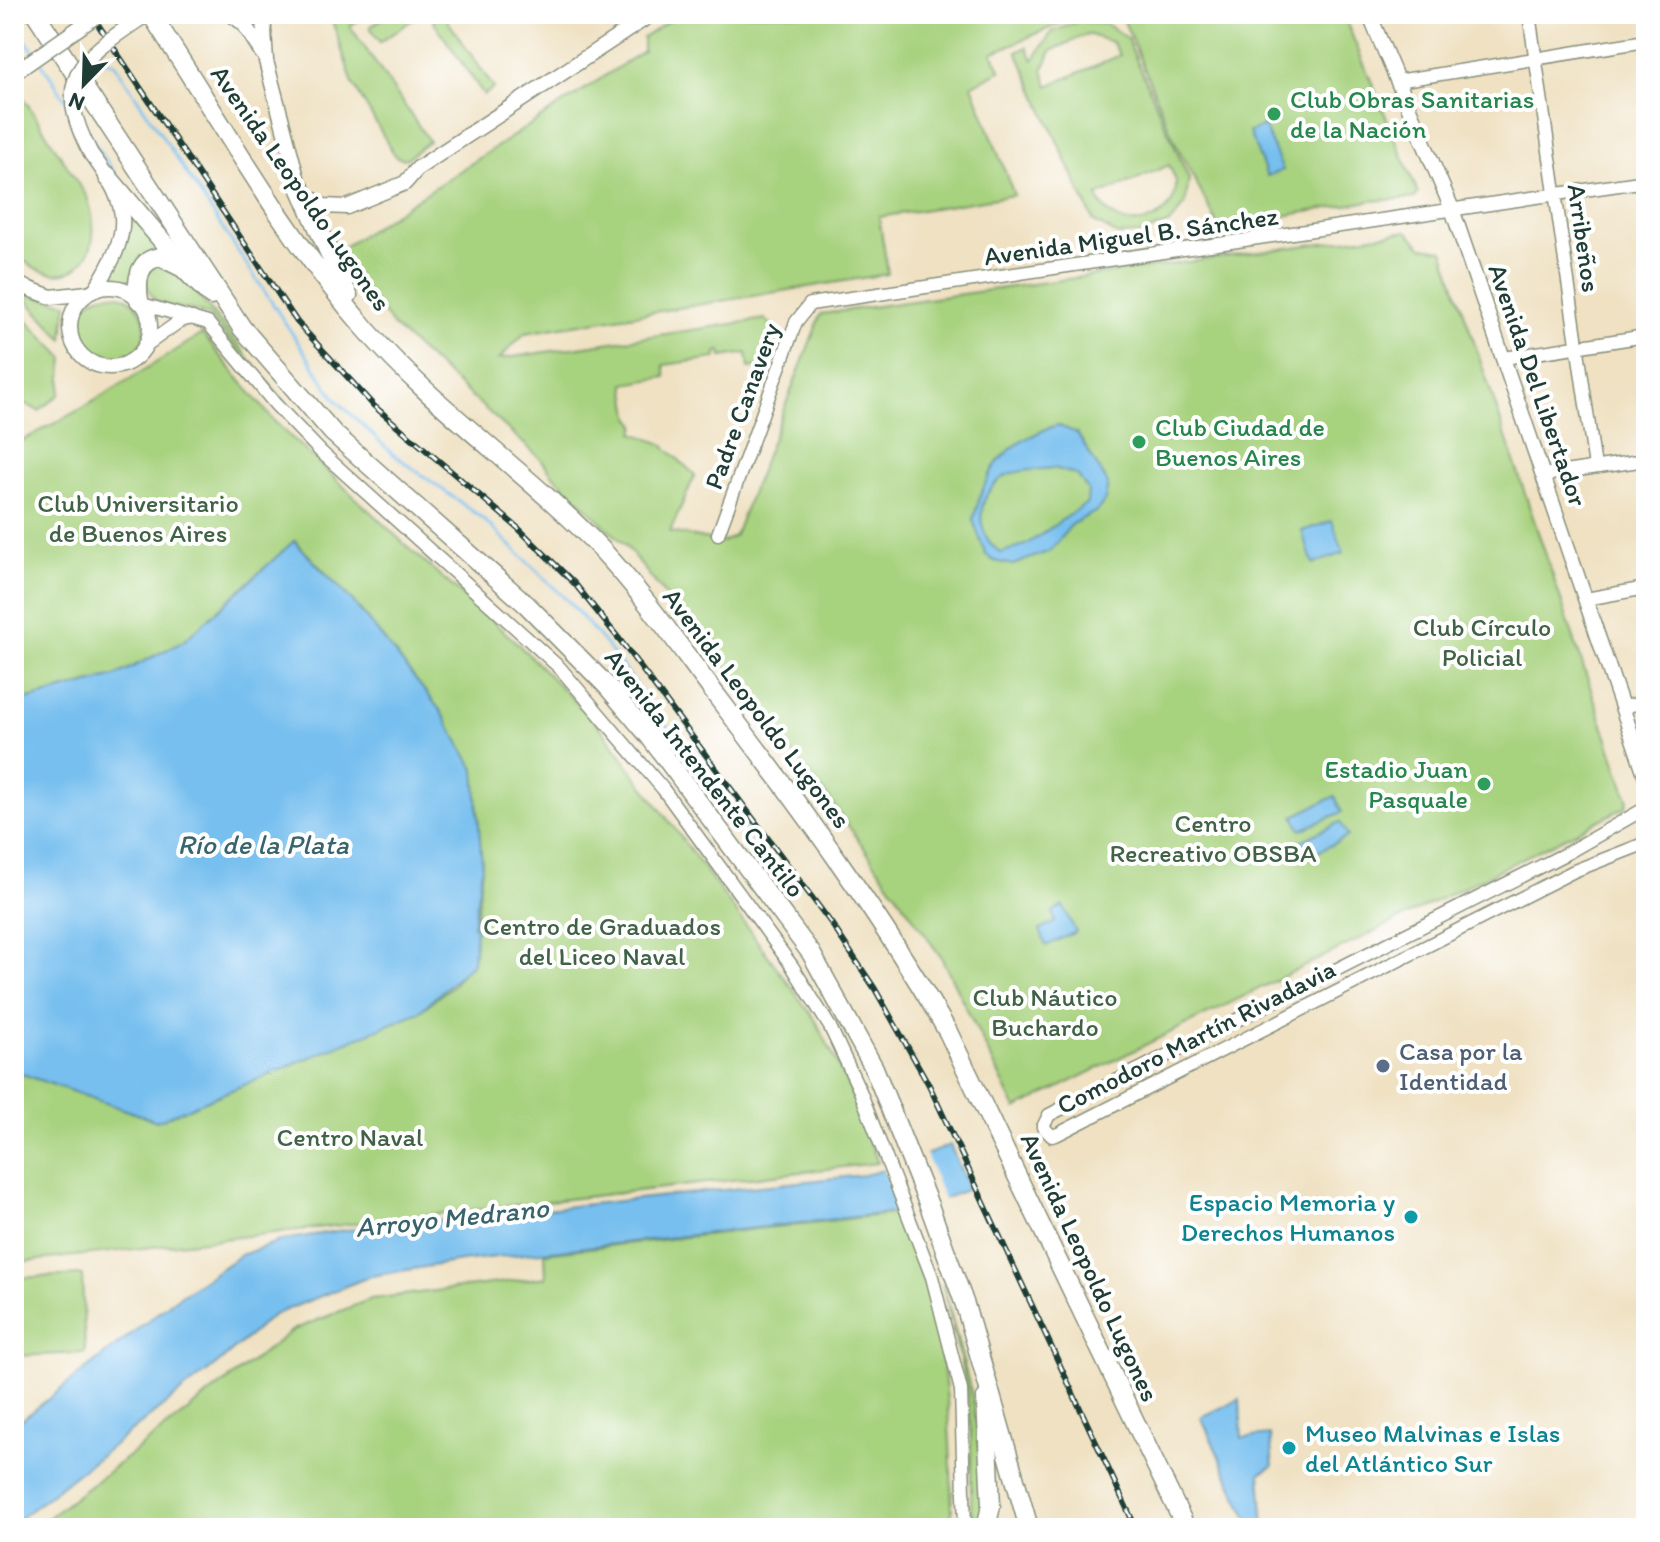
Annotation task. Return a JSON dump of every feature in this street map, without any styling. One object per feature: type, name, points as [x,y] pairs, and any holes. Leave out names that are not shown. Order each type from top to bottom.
[{"type":"highway","name":"Avenida Intendente Cantilo","points":[[36,14],[242,328],[333,433],[546,622],[650,737],[811,953],[861,1041],[910,1154],[965,1305],[1029,1528]]},
{"type":"highway","name":"Avenida Leopoldo Lugones","points":[[149,14],[292,231],[361,323],[434,400],[544,495],[603,552],[842,864],[906,959],[948,1032],[1186,1528]]},
{"type":"highway","points":[[108,177],[191,275],[242,328]]},
{"type":"highway","points":[[299,185],[361,323]]},
{"type":"highway","points":[[141,302],[140,271],[153,257],[168,258],[191,275]]},
{"type":"highway","points":[[986,1379],[985,1429],[991,1506],[986,1528]]},
{"type":"main road","points":[[14,73],[99,14]]},
{"type":"main road","points":[[14,283],[51,297],[92,292],[119,288],[141,302],[150,325],[145,346],[130,361],[110,367],[98,366],[77,352],[70,324],[73,312],[92,292],[121,242],[124,227],[108,177],[74,123],[71,103],[75,82],[95,49],[149,14]]},
{"type":"main road","points":[[231,14],[244,24],[266,61]]},
{"type":"main road","points":[[263,16],[266,61],[299,185],[323,206],[337,208],[400,185],[418,168],[652,14]]},
{"type":"main road","name":"Avenida Del Libertador","points":[[1369,14],[1452,209],[1646,777]]},
{"type":"street","name":"Arribeños","points":[[1529,14],[1595,467]]},
{"type":"street","points":[[1397,81],[1646,41]]},
{"type":"street","name":"Avenida Miguel B. Sánchez","points":[[816,302],[1646,181]]},
{"type":"street","name":"Avenida Intendente Cantilo","points":[[141,302],[208,323],[275,404],[321,452],[560,668],[653,777],[767,929],[818,1006],[889,1162],[932,1277],[961,1390],[965,1528]]},
{"type":"street","name":"Padre Canavery","points":[[718,534],[796,322],[803,308],[816,302]]},
{"type":"street","points":[[145,346],[180,321],[198,318]]},
{"type":"street","points":[[1504,358],[1646,336]]},
{"type":"street","points":[[1544,475],[1646,460]]},
{"type":"street","points":[[1586,599],[1646,588]]},
{"type":"street","points":[[1623,707],[1646,702]]},
{"type":"street","name":"Comodoro Martín Rivadavia","points":[[1646,808],[1614,829],[1049,1115],[1043,1127],[1045,1133],[1058,1134],[1261,1028],[1621,850],[1646,843]]},
{"type":"street","points":[[1614,829],[1611,841],[1621,850]]},
{"type":"street","points":[[1252,1013],[1261,1028]]},
{"type":"street","name":"Avenida Intendente Cantilo","points":[[965,1507],[978,1528]]},
{"type":"green space","points":[[330,14],[368,14],[350,26],[429,141],[406,159],[396,157],[353,84]]},
{"type":"green space","points":[[389,14],[421,14],[380,42],[370,27]]},
{"type":"green space","points":[[443,14],[494,88],[484,95],[433,21]]},
{"type":"green space","points":[[679,14],[1082,14],[992,53],[1001,71],[972,85],[1014,195],[879,217],[888,274],[525,333],[499,359],[765,319],[779,332],[766,365],[749,368],[747,353],[722,357],[721,351],[716,352],[716,358],[664,365],[666,377],[625,384],[630,415],[636,425],[634,433],[662,444],[695,475],[670,532],[723,542],[735,535],[821,314],[1407,231],[1423,247],[1443,250],[1628,799],[1626,807],[1016,1109],[941,957],[828,797],[625,545],[553,475],[541,459],[394,327],[336,252],[643,51],[643,38]]},
{"type":"green space","name":"Club Obras Sanitarias de la Nación","points":[[1121,14],[1343,14],[1418,193],[1415,198],[1370,201],[1219,227],[1175,142]]},
{"type":"green space","points":[[1079,21],[1106,24],[1127,38],[1189,179],[1185,205],[1170,223],[1142,234],[1118,235],[1094,222],[1017,52],[1027,47],[1033,60],[1052,32]],"holes":[[[1087,34],[1112,42],[1120,55],[1048,86],[1043,70],[1051,51]],[[1169,165],[1176,181],[1174,197],[1167,209],[1157,217],[1131,222],[1118,218],[1106,210],[1097,196]]]},
{"type":"green space","points":[[14,83],[87,197],[93,219],[93,238],[88,254],[79,266],[66,272],[51,273],[33,267],[14,253]]},
{"type":"green space","points":[[132,215],[165,250],[131,283],[109,279],[128,232]]},
{"type":"green space","points":[[157,264],[178,270],[294,414],[209,316],[167,306],[152,297],[146,274]]},
{"type":"green space","points":[[21,294],[67,303],[63,339]]},
{"type":"green space","points":[[111,294],[135,304],[145,328],[135,352],[111,362],[87,352],[77,328],[87,304]]},
{"type":"green space","points":[[14,308],[64,358],[60,394],[39,411],[14,398]]},
{"type":"green space","points":[[202,334],[275,422],[412,551],[516,642],[600,727],[816,1021],[847,1083],[878,1163],[14,1263],[14,1071],[157,1121],[419,1012],[453,985],[472,958],[482,867],[474,770],[440,710],[355,604],[295,541],[184,641],[115,676],[14,703],[14,445],[83,408]]},
{"type":"green space","points":[[900,1213],[916,1253],[937,1330],[948,1405],[952,1528],[35,1528],[293,1330],[371,1299],[546,1277],[545,1253]]},
{"type":"green space","points":[[82,1275],[85,1353],[14,1356],[14,1278]]},
{"type":"green space","points":[[943,1284],[973,1399],[988,1515],[980,1522],[971,1512],[971,1427],[967,1391]]},
{"type":"water","points":[[1264,126],[1283,170],[1267,176],[1249,132]]},
{"type":"water","points":[[1057,425],[1077,433],[1108,484],[1105,500],[1097,511],[1072,524],[1050,551],[1013,565],[994,561],[986,555],[973,520],[979,501],[991,471],[1000,460],[1022,441]],"holes":[[[1054,468],[1077,475],[1088,490],[1087,503],[1027,544],[1001,553],[993,546],[983,529],[982,509],[990,490],[998,481],[1017,472]]]},
{"type":"water","points":[[1332,521],[1344,553],[1313,564],[1302,531]]},
{"type":"water","name":"Río de la Plata","points":[[294,541],[355,604],[440,710],[475,770],[482,867],[473,926],[476,928],[473,963],[419,1012],[157,1121],[14,1071],[14,703],[115,676],[184,641]]},
{"type":"water","points":[[1335,796],[1342,812],[1301,830],[1294,816]]},
{"type":"water","points":[[1340,822],[1348,836],[1309,857],[1301,841]]},
{"type":"water","points":[[1063,906],[1076,932],[1046,946],[1040,930],[1055,922],[1053,912]]},
{"type":"water","points":[[950,1145],[969,1189],[916,1210],[461,1261],[371,1276],[273,1315],[217,1364],[14,1523],[14,1426],[174,1300],[241,1255],[283,1240],[337,1231],[864,1175],[897,1167]]},
{"type":"water","points":[[1240,1399],[1242,1438],[1270,1435],[1273,1466],[1260,1473],[1264,1528],[1252,1528],[1201,1417]]},
{"type":"pier","points":[[925,1151],[945,1203],[901,1217],[882,1167]]},
{"type":"waterway","points":[[14,22],[34,52]]},
{"type":"waterway","points":[[106,61],[114,63],[336,400],[393,454],[482,518],[570,603],[607,646],[768,861]]},
{"type":"waterway","points":[[41,62],[67,102]]},
{"type":"waterway","points":[[89,135],[114,172]]},
{"type":"railway","points":[[91,14],[297,322],[374,406],[518,528],[575,584],[831,923],[875,989],[929,1085],[1136,1528]]},
{"type":"place","name":"Club Obras Sanitarias de la Nación","points":[[1274,114]]},
{"type":"place","name":"Club Ciudad de Buenos Aires","points":[[1139,442]]},
{"type":"place","name":"Estadio Juan Pasquale","points":[[1484,784]]},
{"type":"place","name":"Casa por la Identidad","points":[[1383,1066]]},
{"type":"place","name":"Espacio Memoria y Derechos Humanos","points":[[1411,1217]]},
{"type":"place","name":"Museo Malvinas e Islas del Atlántico Sur","points":[[1289,1448]]},
{"type":"park label","name":"Club Universitario de Buenos Aires","points":[[138,518]]},
{"type":"park label","name":"Club Círculo Policial","points":[[1482,642]]},
{"type":"park label","name":"Centro Recreativo OBSBA","points":[[1213,838]]},
{"type":"park label","name":"Centro de Graduados del Liceo Naval","points":[[602,941]]},
{"type":"park label","name":"Club Náutico Buchardo","points":[[1045,1012]]},
{"type":"park label","name":"Centro Naval","points":[[350,1137]]},
{"type":"water label","name":"Arroyo Medrano","points":[[452,1217]]}]
